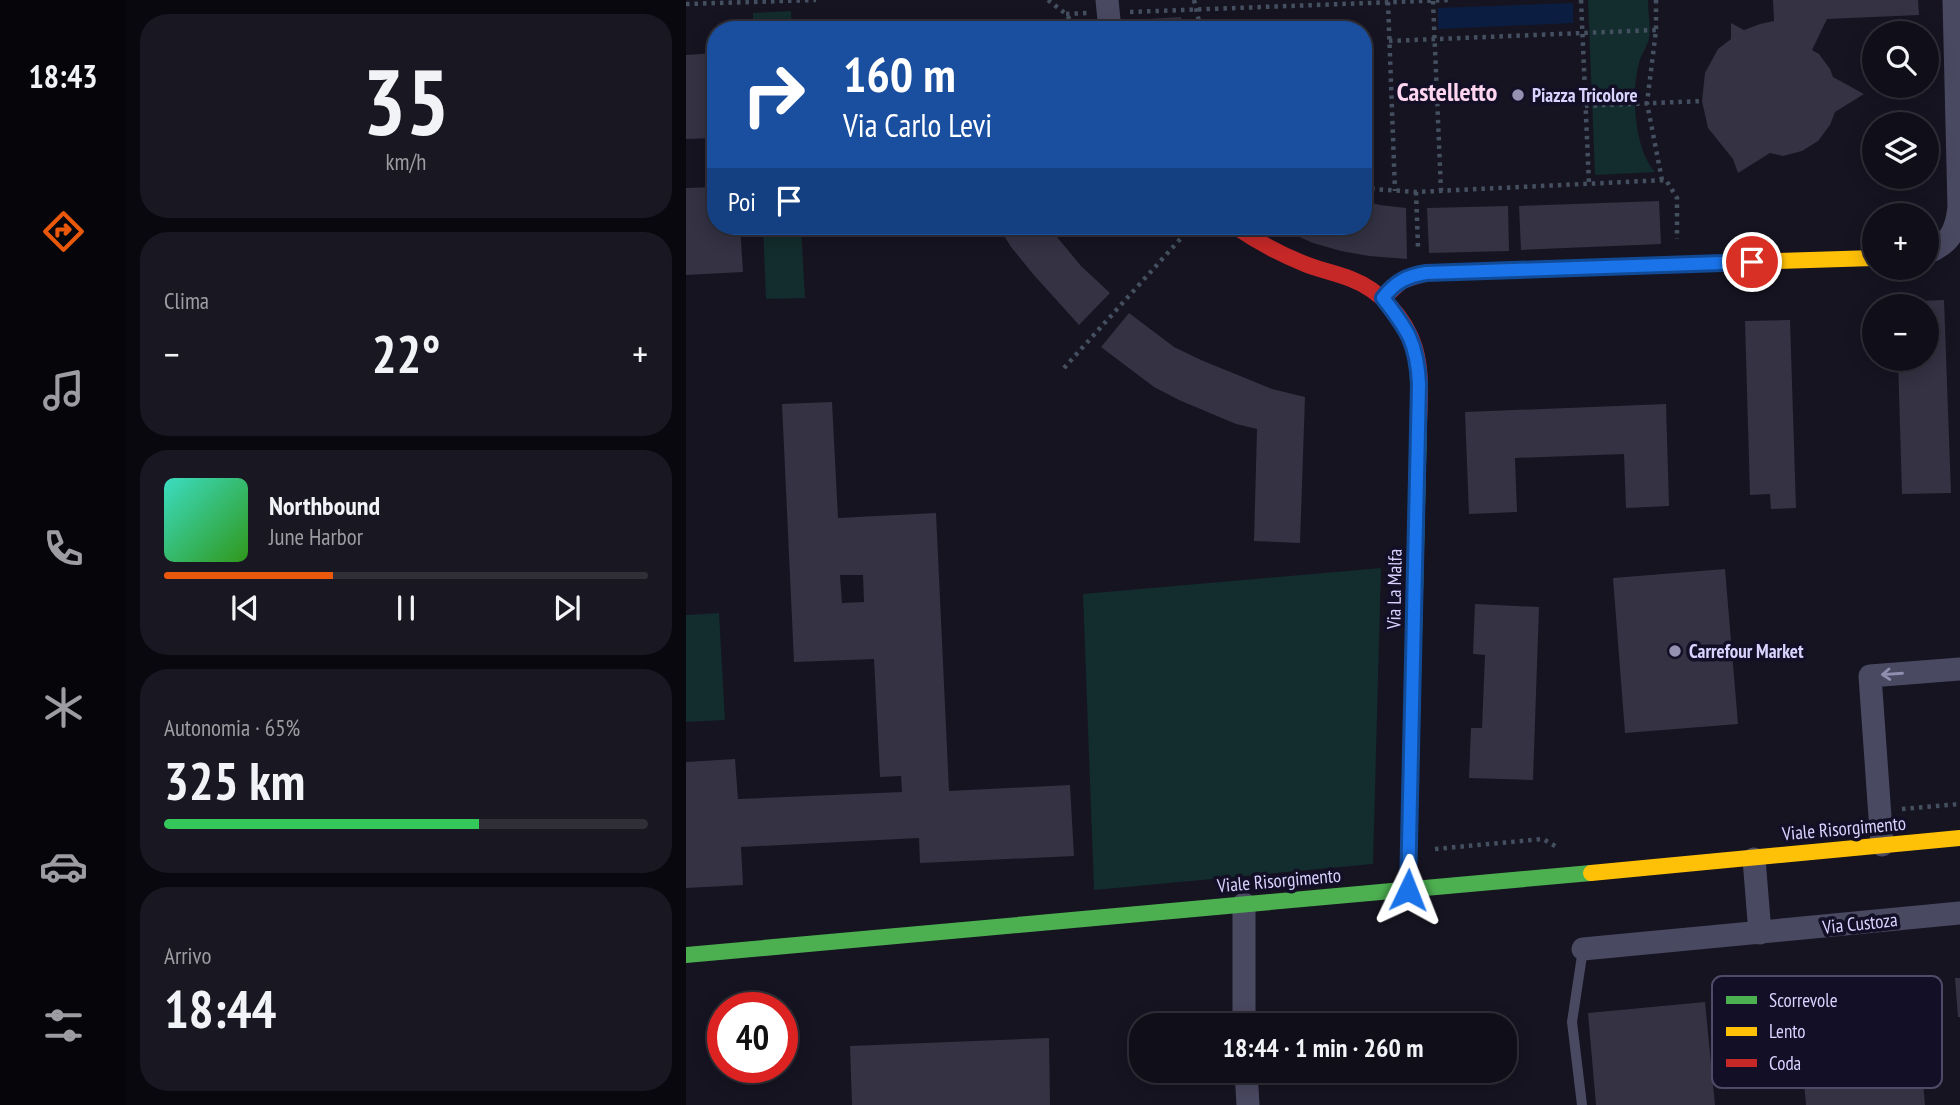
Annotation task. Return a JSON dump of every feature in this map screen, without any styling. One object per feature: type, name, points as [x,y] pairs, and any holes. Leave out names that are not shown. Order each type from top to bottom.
[{"type":"street","points":[[1939,247],[1950,238],[1956,226],[1959,208],[1954,0]]},
{"type":"street","points":[[1246,235],[1317,269],[1353,279],[1383,298],[1405,278],[1419,274],[1862,258]]},
{"type":"street","name":"Via La Malfa","points":[[1383,298],[1409,332],[1418,362],[1419,384],[1408,890]]},
{"type":"street","points":[[1882,845],[1871,676],[1960,669]]},
{"type":"street","name":"Viale Risorgimento","points":[[686,955],[1960,838]]},
{"type":"street","points":[[1754,859],[1760,933]]},
{"type":"street","points":[[1244,904],[1244,1013]]},
{"type":"street","name":"Via Custoza","points":[[1583,949],[1960,913]]},
{"type":"street","points":[[1247,1083],[1248,1105]]},
{"type":"lane","points":[[1581,1105],[1572,1022],[1583,949]]},
{"type":"path","points":[[686,4],[816,0]]},
{"type":"path","points":[[1048,0],[1056,4],[1071,21]]},
{"type":"path","points":[[1195,0],[1199,21]]},
{"type":"path","points":[[1066,14],[1448,0]]},
{"type":"path","points":[[1581,0],[1589,184]]},
{"type":"path","points":[[1656,0],[1656,30],[1647,103],[1662,180]]},
{"type":"path","points":[[1433,1],[1441,191]]},
{"type":"path","points":[[1388,2],[1395,191]]},
{"type":"path","points":[[1390,41],[1656,30]]},
{"type":"path","points":[[1585,106],[1702,101]]},
{"type":"path","points":[[1372,187],[1416,192],[1666,180],[1676,198],[1678,265]]},
{"type":"path","points":[[1416,192],[1419,274]]},
{"type":"path","points":[[1064,368],[1184,235]]},
{"type":"green space","points":[[1588,0],[1648,0],[1649,38],[1639,63],[1635,104],[1643,149],[1655,172],[1595,175]]},
{"type":"green space","points":[[791,11],[792,21],[753,21],[753,13]]},
{"type":"green space","points":[[763,235],[802,235],[805,298],[766,299]]},
{"type":"green space","points":[[1381,568],[1373,864],[1094,890],[1083,594]]},
{"type":"green space","points":[[719,613],[725,720],[686,722],[686,615]]},
{"type":"water","points":[[1573,3],[1573,23],[1438,29],[1438,8]]},
{"type":"building","points":[[1773,0],[1918,0],[1919,15],[1827,19],[1812,50],[1819,54],[1833,77],[1862,95],[1835,112],[1830,125],[1818,141],[1802,151],[1783,156],[1770,153],[1738,173],[1733,159],[1708,128],[1702,101],[1705,73],[1718,49],[1731,39],[1731,23],[1744,30],[1774,21]]},
{"type":"building","points":[[1181,17],[1182,21],[1131,21]]},
{"type":"building","points":[[707,54],[707,138],[686,139],[686,55]]},
{"type":"building","points":[[707,187],[707,235],[741,235],[743,272],[686,275],[686,188]]},
{"type":"building","points":[[1659,201],[1661,244],[1521,250],[1519,206]]},
{"type":"building","points":[[1372,203],[1406,208],[1407,259],[1369,256],[1313,243],[1295,235],[1372,235]]},
{"type":"building","points":[[1508,206],[1509,251],[1429,253],[1427,208]]},
{"type":"building","points":[[1004,235],[1055,235],[1081,266],[1110,293],[1079,325]]},
{"type":"building","points":[[1939,300],[1944,300],[1951,493],[1902,494],[1898,371],[1939,371]]},
{"type":"building","points":[[1129,313],[1174,347],[1201,360],[1272,389],[1305,397],[1300,543],[1254,541],[1257,429],[1236,424],[1154,387],[1101,347]]},
{"type":"building","points":[[1790,320],[1796,508],[1771,509],[1770,494],[1750,495],[1745,321]]},
{"type":"building","points":[[832,402],[838,518],[936,513],[949,791],[1070,785],[1074,856],[920,863],[919,838],[741,847],[743,885],[686,888],[686,762],[735,759],[738,799],[902,792],[901,776],[880,777],[874,659],[794,662],[782,404]],"holes":[[[840,575],[863,575],[864,602],[842,603]]]},
{"type":"building","points":[[1666,404],[1669,506],[1626,508],[1624,454],[1515,458],[1517,512],[1469,514],[1465,412]]},
{"type":"building","name":"Carrefour Market","points":[[1725,569],[1738,724],[1625,733],[1613,578]]},
{"type":"building","points":[[1475,604],[1539,607],[1533,780],[1469,778],[1471,728],[1482,728],[1485,655],[1473,654]]},
{"type":"building","points":[[1955,978],[1960,978],[1960,1017],[1958,1017]]},
{"type":"building","points":[[1705,1002],[1715,1105],[1596,1105],[1588,1013]]},
{"type":"building","points":[[1049,1038],[1050,1105],[852,1105],[850,1046]]},
{"type":"building","points":[[1804,1088],[1923,1088],[1925,1105],[1806,1105]]},
{"type":"traffic: fast","points":[[1408,890],[1419,423]]},
{"type":"traffic: fast","points":[[686,955],[1591,873]]},
{"type":"traffic: slow","points":[[1717,263],[1862,258]]},
{"type":"traffic: slow","points":[[1591,873],[1960,838]]},
{"type":"traffic: jam","points":[[1249,235],[1286,256],[1362,284],[1390,306],[1405,326],[1415,348],[1420,376],[1419,423]]},
{"type":"traffic: jam","points":[[1383,298],[1402,281],[1426,273],[1717,263]]},
{"type":"place","name":"Piazza Tricolore","points":[[1518,95]]},
{"type":"place","name":"Carrefour Market","points":[[1675,651]]},
{"type":"district","name":"Castelletto","points":[[1447,91]]},
{"type":"route","points":[[1408,890],[1419,384],[1418,362],[1409,332],[1383,298],[1405,278],[1426,273],[1752,262]]}]
